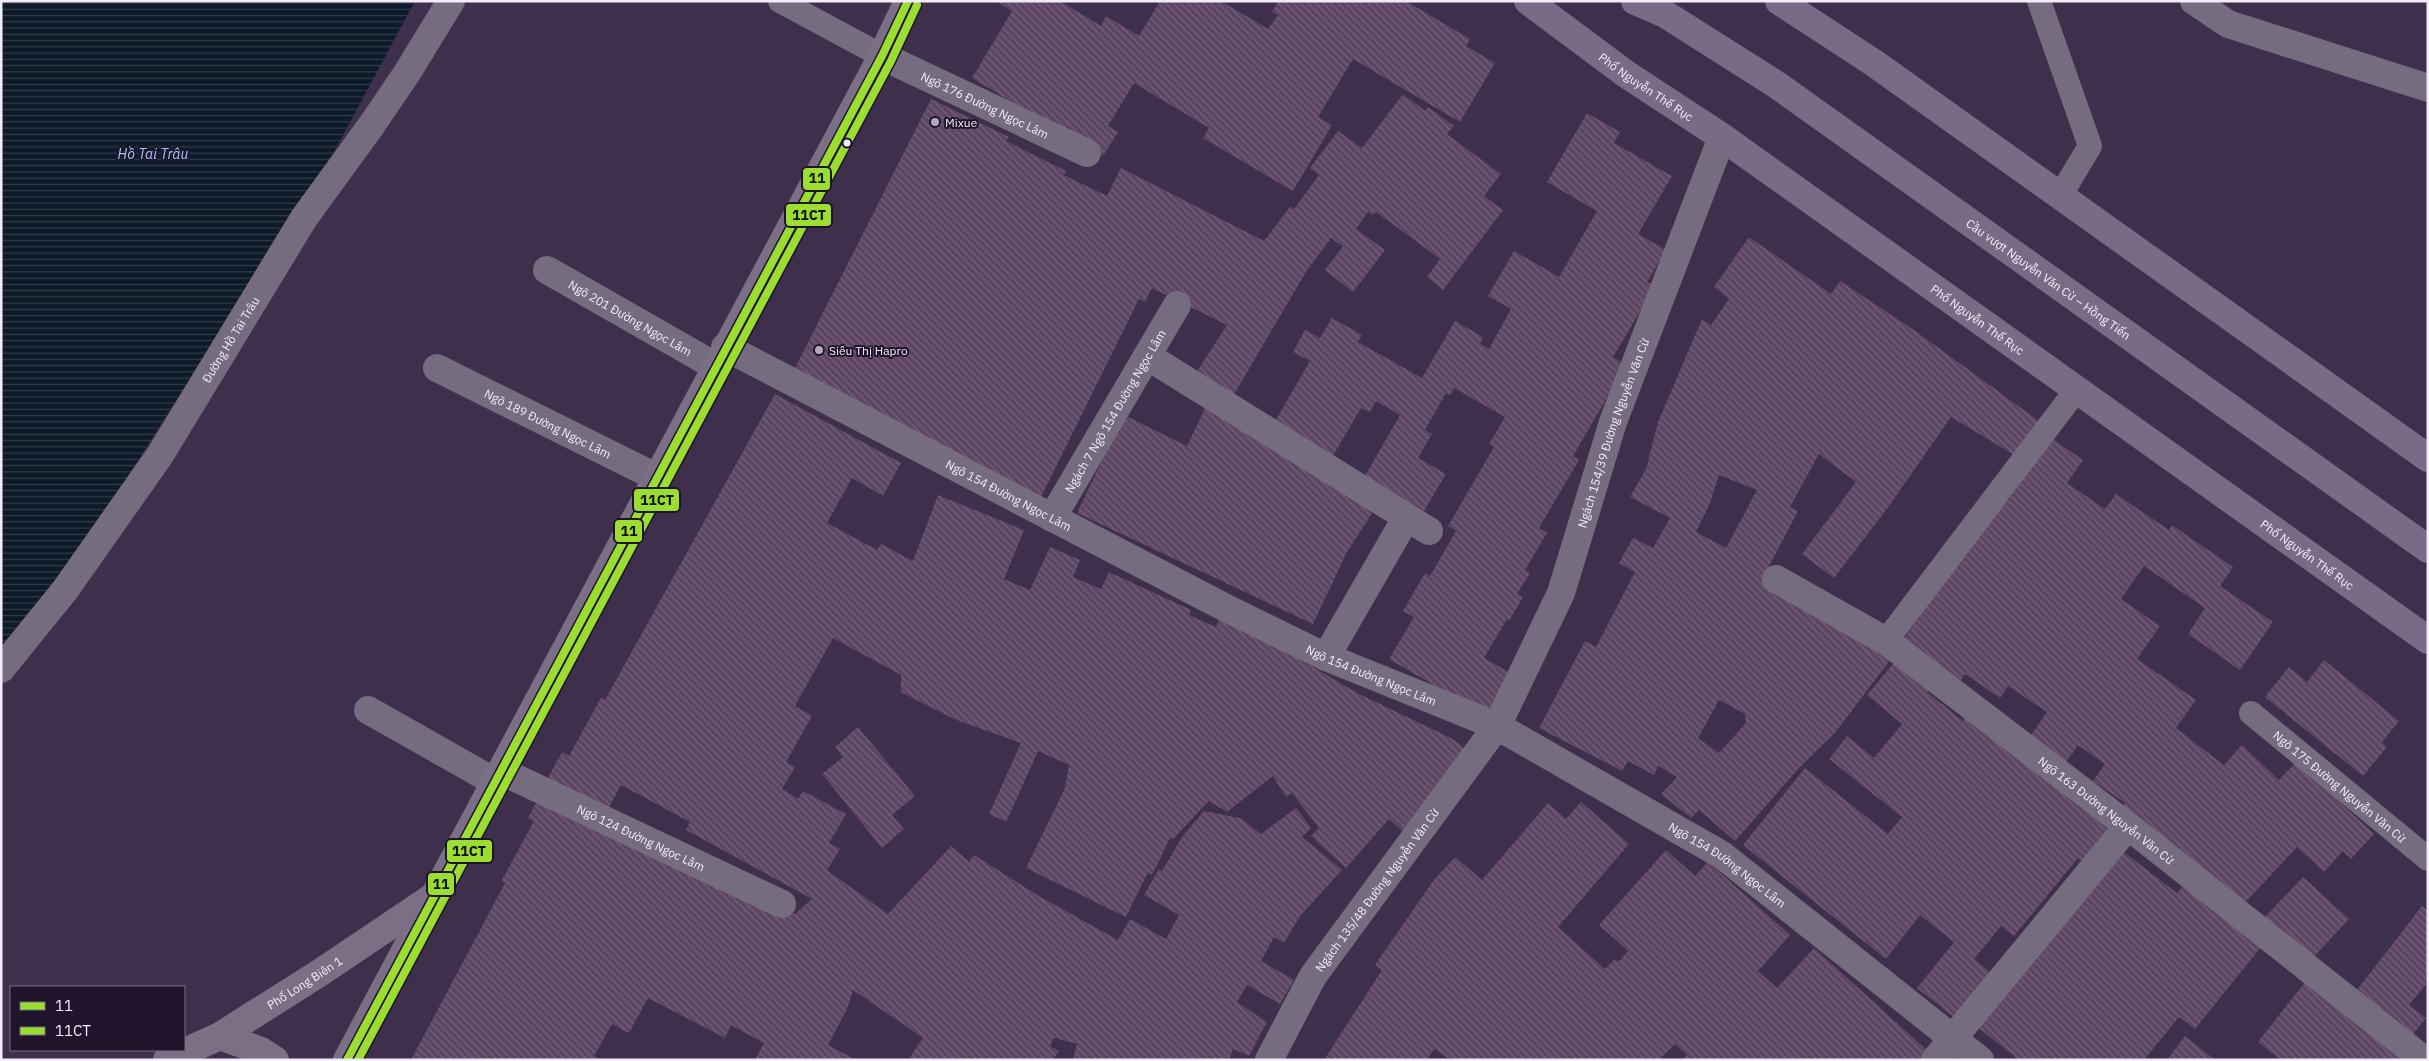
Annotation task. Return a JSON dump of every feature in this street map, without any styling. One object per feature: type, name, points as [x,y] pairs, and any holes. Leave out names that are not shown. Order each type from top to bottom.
[{"type":"main road","points":[[348,1060],[658,478],[720,356],[882,56],[908,1]]},
{"type":"main road","name":"Phố Nguyễn Thế Rục","points":[[1528,1],[1626,74],[1722,137],[2428,640]]},
{"type":"main road","name":"Cầu vượt Nguyễn Văn Cừ – Hồng Tiến","points":[[1635,1],[1658,8],[1777,85],[2428,549]]},
{"type":"main road","points":[[1779,1],[1874,63],[2428,458]]},
{"type":"main road","name":"Phố Long Biên 1","points":[[167,1060],[220,1036],[321,972],[434,896]]},
{"type":"main road","points":[[220,1036],[261,1051],[276,1060]]},
{"type":"street","name":"Đường Hồ Tai Trâu","points":[[1,669],[65,590],[160,456],[304,218],[407,73],[451,1]]},
{"type":"street","points":[[2203,4],[2228,24],[2428,88]]},
{"type":"street","name":"Ngõ 176 Đường Ngọc Lâm","points":[[882,56],[1087,153]]},
{"type":"street","name":"Ngách 154/39 Đường Nguyễn Văn Cừ","points":[[1497,726],[1560,592],[1613,422],[1722,137]]},
{"type":"street","name":"Ngõ 201 Đường Ngọc Lâm","points":[[547,270],[720,356]]},
{"type":"street","name":"Ngách 7 Ngõ 154 Đường Ngọc Lâm","points":[[1052,518],[1176,305]]},
{"type":"street","name":"Ngõ 154 Đường Ngọc Lâm","points":[[720,356],[1052,518],[1226,608],[1326,657],[1497,726],[1722,855],[1980,1060]]},
{"type":"street","points":[[1147,356],[1417,524],[1326,657]]},
{"type":"street","name":"Ngõ 189 Đường Ngọc Lâm","points":[[437,368],[658,478]]},
{"type":"street","name":"Ngõ 163 Đường Nguyễn Văn Cừ","points":[[1776,579],[1886,641],[2128,826],[2424,1060]]},
{"type":"street","name":"Ngõ 124 Đường Ngọc Lâm","points":[[368,710],[498,776],[782,904]]},
{"type":"street","name":"Ngách 135/48 Đường Nguyễn Văn Cừ","points":[[1269,1060],[1313,976],[1497,726]]},
{"type":"street","points":[[1935,1060],[2128,826]]},
{"type":"lane","points":[[780,1],[882,56]]},
{"type":"lane","points":[[2039,1],[2090,146],[2060,196]]},
{"type":"lane","points":[[1886,641],[2077,389]]},
{"type":"lane","name":"Ngõ 175 Đường Nguyễn Văn Cừ","points":[[2251,713],[2428,860]]},
{"type":"water","name":"Hồ Tai Trâu","points":[[1,1],[415,1],[334,152],[97,525],[30,617],[1,650]]},
{"type":"building","points":[[996,1],[1060,1],[1101,26],[1106,16],[1139,36],[1160,1],[1221,1],[1268,29],[1278,15],[1272,12],[1278,1],[1406,1],[1470,39],[1466,46],[1495,63],[1460,122],[1353,59],[1318,117],[1332,125],[1293,191],[1203,138],[1209,128],[1134,83],[1108,126],[1118,132],[1103,156],[972,78],[1012,11]]},
{"type":"building","points":[[1403,94],[1425,111],[1428,107],[1454,126],[1447,134],[1501,174],[1484,196],[1503,210],[1443,290],[1427,277],[1440,259],[1376,212],[1373,215],[1368,212],[1356,229],[1385,250],[1353,292],[1325,270],[1343,246],[1331,238],[1306,272],[1229,403],[1192,379],[1227,325],[1152,288],[1145,302],[1139,299],[1040,499],[791,376],[931,99],[1009,137],[1006,141],[1066,171],[1064,175],[1107,196],[1121,168],[1264,241],[1290,207],[1294,209],[1319,175],[1310,168],[1338,131],[1362,148]]},
{"type":"building","points":[[1587,113],[1620,132],[1614,143],[1672,176],[1638,234],[1666,250],[1647,282],[1655,286],[1613,357],[1626,365],[1573,456],[1579,460],[1539,528],[1547,533],[1525,570],[1530,573],[1517,594],[1523,597],[1509,621],[1507,619],[1484,658],[1512,674],[1488,717],[1389,659],[1414,617],[1403,611],[1425,573],[1430,576],[1456,531],[1448,526],[1494,447],[1489,444],[1505,417],[1454,388],[1450,395],[1446,393],[1425,430],[1432,434],[1418,458],[1446,474],[1424,511],[1396,495],[1361,483],[1400,415],[1376,401],[1370,412],[1361,408],[1328,464],[1270,430],[1310,361],[1293,352],[1305,330],[1320,338],[1332,318],[1362,335],[1358,342],[1422,378],[1455,321],[1483,337],[1480,344],[1489,349],[1511,309],[1488,296],[1514,251],[1559,277],[1597,211],[1547,182]]},
{"type":"building","points":[[1749,237],[1831,294],[1840,281],[1914,330],[2040,422],[2019,458],[1951,417],[1889,506],[1834,578],[1802,554],[1856,482],[1819,454],[1790,507],[1798,511],[1765,574],[1891,659],[1834,734],[1799,768],[1735,841],[1699,810],[1691,818],[1661,794],[1677,777],[1658,766],[1654,775],[1628,761],[1622,771],[1539,728],[1585,641],[1596,647],[1635,572],[1619,563],[1633,538],[1653,548],[1670,518],[1630,497],[1646,469],[1658,422],[1702,319],[1711,325],[1729,299],[1714,287]],"holes":[[[1719,475],[1757,490],[1726,548],[1696,532],[1710,503]],[[1719,700],[1745,714],[1746,723],[1719,753],[1698,738]]]},
{"type":"building","points":[[775,394],[901,463],[883,496],[852,478],[827,523],[877,550],[881,544],[913,561],[938,495],[1024,530],[1004,579],[1030,590],[1050,547],[1080,560],[1073,577],[1101,589],[1109,572],[1191,610],[1189,615],[1216,627],[1219,620],[1279,647],[1359,694],[1451,738],[1472,754],[1407,835],[1389,819],[1346,868],[1311,836],[1319,828],[1292,793],[1286,797],[1273,776],[1227,812],[1209,801],[1173,839],[1170,838],[1152,875],[1148,872],[1126,917],[1026,868],[1065,788],[1069,765],[1038,751],[1006,822],[989,814],[1021,743],[954,719],[901,692],[901,675],[833,638],[795,706],[812,716],[786,762],[795,767],[782,789],[798,799],[803,791],[846,814],[829,843],[840,849],[827,870],[888,914],[951,846],[969,862],[974,855],[1039,896],[1118,940],[1130,919],[1166,939],[1179,915],[1144,895],[1159,869],[1162,871],[1182,837],[1204,811],[1240,818],[1261,834],[1296,808],[1311,828],[1302,837],[1342,870],[1300,916],[1284,943],[1274,937],[1261,961],[1294,980],[1280,1004],[1247,985],[1237,1002],[1267,1022],[1249,1056],[1233,1049],[1229,1060],[1073,1060],[1077,1044],[1054,1038],[1050,1046],[1059,1051],[1053,1060],[908,1060],[923,1038],[853,990],[847,1009],[828,1045],[856,1060],[755,1060],[764,1043],[731,1025],[725,1038],[648,998],[629,1033],[612,1024],[594,1056],[602,1060],[411,1060],[505,883],[502,880],[534,821],[528,818],[542,792],[795,914],[812,899],[686,830],[690,822],[621,785],[603,818],[544,785],[562,752],[569,756],[601,698],[605,700]]},
{"type":"building","points":[[1207,404],[1378,504],[1347,552],[1313,624],[1077,513],[1124,415],[1187,446]]},
{"type":"building","points":[[2051,438],[2083,460],[2067,483],[2105,509],[2116,494],[2169,530],[2172,525],[2233,567],[2220,586],[2273,622],[2240,670],[2188,634],[2205,608],[2144,566],[2121,599],[2160,626],[2137,659],[2196,700],[2176,728],[2224,765],[2242,745],[2279,780],[2296,762],[2374,834],[2351,859],[2343,851],[2324,872],[2297,847],[2240,908],[2119,812],[2125,803],[2093,781],[2105,764],[2078,745],[2063,767],[2026,742],[2047,712],[2008,686],[2000,698],[1965,674],[1957,686],[1899,646],[2003,497],[2008,501]]},
{"type":"building","points":[[1898,658],[1932,685],[1927,692],[1963,721],[1967,716],[2118,824],[2086,864],[2078,858],[2014,936],[2001,926],[1974,959],[1995,976],[1959,1021],[1917,988],[1954,942],[1920,915],[1886,959],[1743,845],[1805,768],[1888,834],[1902,817],[1829,759],[1847,736],[1874,758],[1902,724],[1867,695]]},
{"type":"building","points":[[2324,660],[2399,721],[2382,742],[2387,747],[2363,776],[2265,697],[2289,667],[2307,682]]},
{"type":"building","points":[[858,727],[915,796],[892,815],[904,829],[882,848],[822,774],[843,757],[835,747]]},
{"type":"building","points":[[1581,802],[1629,844],[1558,927],[1605,969],[1615,959],[1618,962],[1628,951],[1599,925],[1666,850],[1695,876],[1708,862],[1790,935],[1758,971],[1777,988],[1814,948],[1929,1052],[1922,1060],[1682,1060],[1687,1055],[1675,1044],[1659,1060],[1451,1060],[1434,1049],[1427,1060],[1324,1060],[1382,970],[1375,965],[1433,881],[1455,857],[1482,880],[1548,803],[1566,819]]},
{"type":"building","points":[[2117,847],[2177,893],[2188,880],[2265,942],[2195,1029],[2179,1017],[2144,1060],[2019,1060],[1975,1025]]},
{"type":"building","points":[[2303,877],[2349,919],[2308,963],[2262,920]]},
{"type":"building","points":[[2422,906],[2428,911],[2428,982],[2409,1005],[2426,1018],[2409,1039],[2353,995]]},
{"type":"building","points":[[2309,977],[2412,1060],[2281,1060],[2258,1042]]},
{"type":"building","points":[[2185,1036],[2215,1060],[2167,1060]]},
{"type":"transit line","name":"11","points":[[347,1060],[882,56],[908,1]]},
{"type":"transit line","name":"11CT","points":[[358,1060],[891,61],[917,5]]},
{"type":"place","name":"Mixue","points":[[935,122]]},
{"type":"place","name":"Siêu Thị Hapro","points":[[819,350]]}]
